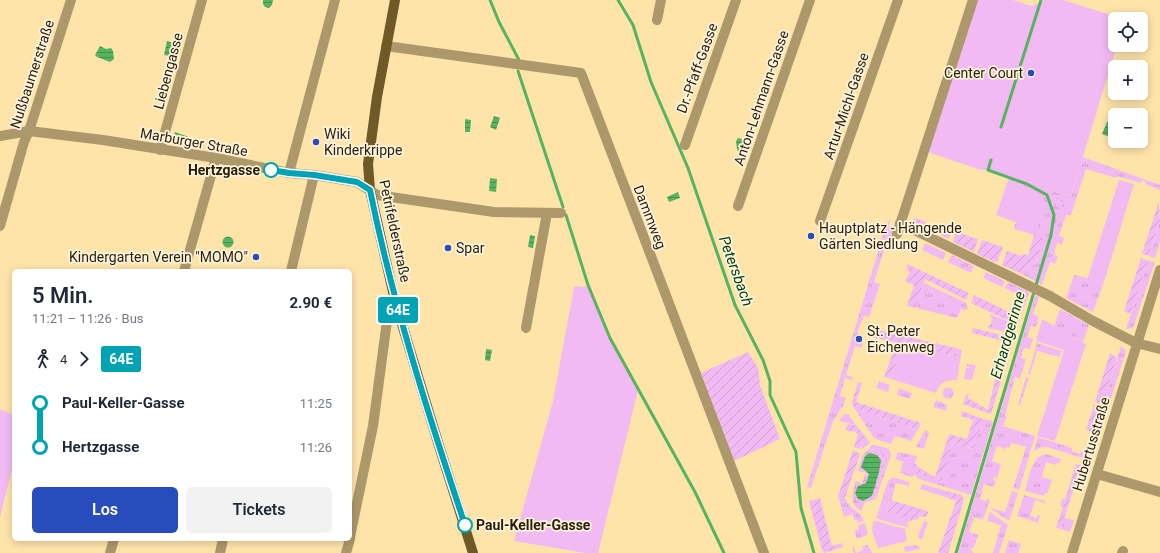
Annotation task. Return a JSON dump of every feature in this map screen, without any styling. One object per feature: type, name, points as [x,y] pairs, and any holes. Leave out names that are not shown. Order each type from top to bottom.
[{"type":"main road","name":"Petrifelderstraße","points":[[395,0],[377,96],[368,164],[370,190],[396,301],[473,553]]},
{"type":"street","name":"Nußbaumerstraße","points":[[0,226],[24,142],[29,131],[71,0]]},
{"type":"street","name":"Liebengasse","points":[[160,150],[202,0]]},
{"type":"street","points":[[289,173],[335,0]]},
{"type":"street","points":[[657,20],[661,0]]},
{"type":"street","name":"Dr.-Pfaff-Gasse","points":[[684,145],[736,0]]},
{"type":"street","name":"Anton-Lehmann-Gasse","points":[[738,206],[810,0]]},
{"type":"street","name":"Artur-Michl-Gasse","points":[[820,221],[898,0]]},
{"type":"street","points":[[897,234],[973,0]]},
{"type":"street","name":"Dammweg","points":[[386,46],[580,73],[654,266],[694,365],[764,553]]},
{"type":"street","name":"Marburger Straße","points":[[0,136],[29,131],[103,140],[216,158],[289,173],[314,175],[357,182],[377,195],[494,212],[561,213]]},
{"type":"street","points":[[185,269],[216,158]]},
{"type":"street","points":[[291,269],[314,175]]},
{"type":"street","points":[[526,328],[547,213]]},
{"type":"street","points":[[900,223],[1036,289],[1136,343],[1160,349]]},
{"type":"street","name":"Hubertusstraße","points":[[1072,553],[1136,343],[1160,270]]},
{"type":"street","points":[[352,528],[373,426],[389,306],[396,301]]},
{"type":"street","points":[[1097,474],[1160,492]]},
{"type":"street","points":[[110,553],[113,541]]},
{"type":"street","points":[[220,553],[223,541]]},
{"type":"street","points":[[346,553],[349,541]]},
{"type":"green space","name":"Center Court","points":[[977,0],[1013,0],[1032,6],[1045,0],[1063,0],[1108,14],[1108,52],[1115,52],[1112,60],[1108,60],[1108,75],[1071,196],[988,170],[981,170],[927,151]]},
{"type":"green space","points":[[1083,157],[1160,185],[1160,190],[1145,184],[1146,182],[1142,180],[1141,183],[1117,176],[1116,178],[1086,169],[1071,215],[1066,215],[1059,236],[1064,238],[1062,244],[1057,243],[1054,254],[1058,256],[1055,264],[1050,262],[1042,285],[1022,274],[1025,265],[1034,267],[1037,261],[1041,234],[1034,235],[1014,229],[1016,222],[1037,229],[1036,192],[1008,180],[1009,175],[1071,196]]},
{"type":"green space","points":[[1009,175],[1065,195],[1052,235],[1047,233],[1049,216],[1044,200],[1040,195],[1029,188],[1008,180]]},
{"type":"green space","points":[[1008,180],[1037,192],[1042,204],[1037,230],[996,215]]},
{"type":"green space","points":[[1119,180],[1134,184],[1104,282],[1088,277]]},
{"type":"green space","points":[[1159,201],[1160,220],[1149,256],[1142,254]]},
{"type":"green space","points":[[891,218],[889,225],[896,233],[890,251],[884,250],[874,282],[880,284],[869,317],[864,316],[857,333],[863,335],[858,334],[856,342],[863,344],[861,348],[855,346],[846,375],[853,377],[852,380],[845,378],[840,396],[846,398],[843,406],[833,421],[811,488],[807,487],[886,225]]},
{"type":"green space","points":[[915,218],[926,222],[924,227],[913,223]]},
{"type":"green space","points":[[1160,220],[1160,242],[1155,258],[1149,256]]},
{"type":"green space","points":[[929,223],[952,230],[949,239],[927,229]]},
{"type":"green space","points":[[956,232],[978,239],[974,252],[953,242]]},
{"type":"green space","points":[[1041,234],[1043,241],[1034,268],[1025,265],[1022,274],[1002,265],[1007,251],[1022,256],[1023,254],[1028,255],[1034,235]]},
{"type":"green space","points":[[982,240],[1003,247],[997,263],[977,254]]},
{"type":"green space","points":[[925,243],[946,253],[943,260],[922,250]]},
{"type":"green space","points":[[952,255],[974,266],[971,273],[948,262]]},
{"type":"green space","points":[[1141,258],[1148,261],[1131,314],[1124,311]]},
{"type":"green space","points":[[1148,261],[1155,262],[1133,328],[1126,329]]},
{"type":"green space","points":[[907,264],[969,293],[966,300],[925,279],[916,308],[907,306],[914,285],[905,281],[910,272],[907,269]]},
{"type":"green space","points":[[986,272],[1005,281],[1002,287],[983,278]]},
{"type":"green space","points":[[1074,275],[1088,277],[1104,282],[1093,312],[1066,298]]},
{"type":"green space","points":[[1008,282],[1029,292],[1021,315],[1017,314],[1023,297],[1005,288]]},
{"type":"green space","points":[[924,283],[966,303],[968,309],[961,309],[957,318],[916,308]]},
{"type":"green space","points":[[589,286],[610,338],[638,390],[598,553],[585,553],[514,541],[553,401],[574,287]]},
{"type":"green space","points":[[1018,294],[1023,297],[1013,323],[971,303],[974,295],[1009,312]]},
{"type":"green space","points":[[1035,295],[1039,297],[1033,314],[1039,317],[1036,327],[1031,326],[1027,337],[1033,339],[1030,349],[1024,348],[1021,358],[1026,359],[1020,378],[1015,377],[1005,416],[1007,417],[1003,426],[1035,436],[1019,490],[1013,488],[1026,447],[1011,443],[1009,448],[1006,447],[1005,449],[997,446],[992,461],[1001,464],[997,478],[994,477],[993,480],[996,481],[994,487],[984,484],[980,499],[986,501],[987,499],[990,500],[983,520],[974,517],[969,532],[978,535],[974,548],[972,547],[971,551],[973,551],[973,553],[958,553]]},
{"type":"green space","points":[[1060,309],[1089,325],[1083,342],[1054,326]]},
{"type":"green space","points":[[989,314],[1013,323],[1015,317],[1019,319],[1015,334],[987,328],[992,319]]},
{"type":"green space","points":[[1042,319],[1086,344],[1055,441],[1037,436],[1064,350],[1036,341]]},
{"type":"green space","points":[[875,325],[878,326],[878,330],[956,348],[956,357],[872,337]]},
{"type":"green space","points":[[973,328],[1014,338],[991,414],[963,404],[966,394],[969,394],[968,398],[988,410],[1004,341],[972,333]]},
{"type":"green space","points":[[1037,343],[1062,351],[1060,357],[1037,351],[1030,375],[1028,374]]},
{"type":"green space","points":[[899,344],[956,357],[956,348],[962,350],[957,380],[944,382],[936,393],[891,379],[901,352],[896,350]]},
{"type":"green space","points":[[1121,346],[1126,351],[1109,405],[1103,404]]},
{"type":"green space","points":[[894,350],[901,352],[891,379],[884,377]]},
{"type":"green space","points":[[748,352],[758,368],[760,385],[780,439],[734,461],[701,373]]},
{"type":"green space","points":[[1110,353],[1117,358],[1103,404],[1095,402]]},
{"type":"green space","points":[[967,364],[976,365],[972,380],[964,379],[966,368],[969,368]]},
{"type":"green space","points":[[1026,377],[1029,378],[1020,405],[1018,405]]},
{"type":"green space","points":[[879,381],[890,385],[888,392],[876,388]]},
{"type":"green space","points":[[858,382],[862,383],[856,402],[921,423],[918,430],[854,408],[852,402]]},
{"type":"green space","points":[[948,387],[952,389],[954,393],[952,397],[948,399],[944,397],[942,393],[944,389]]},
{"type":"green space","points":[[899,388],[912,393],[910,399],[897,395]]},
{"type":"green space","points":[[936,400],[947,405],[946,411],[933,407]]},
{"type":"green space","points":[[1094,405],[1101,408],[1094,433],[1086,430]]},
{"type":"green space","points":[[854,408],[918,430],[911,441],[895,436],[891,444],[881,441],[874,438]]},
{"type":"green space","points":[[1101,408],[1107,410],[1100,435],[1094,433]]},
{"type":"green space","points":[[0,409],[12,414],[12,469],[0,517]]},
{"type":"green space","points":[[962,411],[983,419],[974,449],[953,442],[941,482],[912,472],[914,464],[918,465],[918,467],[935,477],[949,434],[967,439],[973,420],[961,416]]},
{"type":"green space","points":[[844,414],[848,414],[856,425],[839,421]]},
{"type":"green space","points":[[983,419],[993,421],[971,495],[919,479],[915,475],[911,477],[900,473],[903,462],[895,459],[898,452],[917,456],[912,472],[940,481],[953,442],[973,449]]},
{"type":"green space","points":[[848,424],[856,425],[865,436],[860,449],[854,447],[858,434],[854,431],[852,432],[845,430]]},
{"type":"green space","points":[[925,430],[929,432],[924,449],[916,447]]},
{"type":"green space","points":[[865,436],[870,442],[864,448],[860,449]]},
{"type":"green space","points":[[1038,437],[1072,448],[1072,451],[1080,454],[1081,451],[1088,453],[1086,459],[1047,447],[1042,447],[1034,451]]},
{"type":"green space","points":[[872,445],[889,449],[891,455],[876,499],[874,500],[884,465],[884,459],[873,449],[867,451]]},
{"type":"green space","points":[[869,449],[879,451],[883,454],[884,465],[874,500],[865,502],[861,511],[857,508],[852,498],[856,481],[862,483],[866,473],[858,471],[862,456]],"holes":[[[866,471],[879,472],[855,493],[858,486],[866,483],[869,474]]]},
{"type":"green space","points":[[853,450],[860,454],[845,498],[838,496]]},
{"type":"green space","points":[[1046,454],[1061,459],[1060,463],[1057,463],[1056,465],[1046,462],[1042,477],[1052,480],[1047,494],[1045,493],[1044,496],[1025,491],[1031,468],[1037,459]]},
{"type":"green space","points":[[1076,464],[1081,465],[1061,529],[1056,528],[1063,507],[1060,506],[1062,499],[1065,499]]},
{"type":"green space","points":[[893,477],[909,482],[909,486],[897,483],[894,485],[895,487],[892,498],[890,498],[886,511],[879,509],[888,481]]},
{"type":"green space","points":[[922,484],[947,491],[945,497],[920,489]]},
{"type":"green space","points":[[947,491],[962,495],[964,500],[948,553],[938,553],[956,501],[945,497]]},
{"type":"green space","points":[[1012,491],[1018,493],[1009,521],[991,508],[1005,512]]},
{"type":"green space","points":[[1024,495],[1045,501],[1045,503],[1035,500],[1030,516],[1037,518],[1038,515],[1040,516],[1038,523],[1017,516]]},
{"type":"green space","points":[[838,496],[845,498],[847,502],[860,514],[864,521],[858,523],[857,520],[855,521],[853,514],[844,517]]},
{"type":"green space","points":[[820,498],[832,546],[842,543],[843,547],[824,553],[809,501]]},
{"type":"green space","points":[[890,498],[892,498],[891,500],[927,511],[929,513],[925,517],[920,516],[918,519],[915,516],[912,520],[886,511]]},
{"type":"green space","points":[[879,509],[887,511],[884,521],[876,518]]},
{"type":"green space","points":[[887,511],[911,519],[915,515],[918,519],[907,522],[909,528],[884,521]]},
{"type":"green space","points":[[990,512],[1008,525],[999,553],[993,553],[1001,525],[987,521]]},
{"type":"green space","points":[[1064,518],[1074,520],[1070,532],[1061,529]]},
{"type":"green space","points":[[876,521],[905,529],[907,541],[878,548],[872,531],[873,522]]},
{"type":"green space","points":[[926,521],[928,522],[922,540],[918,536],[923,523]]},
{"type":"green space","points":[[865,523],[868,534],[857,539],[854,531],[859,529],[858,525]]},
{"type":"green space","points":[[1009,540],[1021,544],[1018,553],[1005,553]]},
{"type":"green space","points":[[867,545],[872,553],[856,553],[863,550],[862,546]]},
{"type":"green space","points":[[914,545],[920,547],[919,549],[905,552],[904,547]]},
{"type":"green space","points":[[854,547],[856,553],[854,553],[852,548]]},
{"type":"shaded area","points":[[263,0],[273,0],[272,5],[269,8],[265,7]]},
{"type":"shaded area","points":[[167,41],[173,43],[170,56],[164,55]]},
{"type":"shaded area","points":[[100,46],[106,49],[111,48],[114,59],[110,62],[97,57],[95,55]]},
{"type":"shaded area","points":[[494,116],[500,118],[496,130],[490,127]]},
{"type":"shaded area","points":[[465,119],[471,120],[470,132],[465,132]]},
{"type":"shaded area","points":[[1108,122],[1108,136],[1102,134]]},
{"type":"shaded area","points":[[175,132],[189,137],[187,143],[173,138]]},
{"type":"shaded area","points":[[738,138],[742,139],[744,144],[745,153],[741,155],[737,149],[736,141]]},
{"type":"shaded area","points":[[490,178],[497,179],[496,192],[489,191]]},
{"type":"shaded area","points":[[678,192],[680,198],[669,202],[667,197]]},
{"type":"shaded area","points":[[530,235],[535,236],[533,248],[528,247]]},
{"type":"shaded area","points":[[226,237],[230,237],[232,238],[232,246],[226,247],[223,244],[223,240]]},
{"type":"shaded area","points":[[486,349],[492,350],[490,361],[485,360]]},
{"type":"shaded area","points":[[870,453],[877,455],[881,460],[872,496],[863,501],[858,499],[855,493],[858,486],[866,483],[869,474],[861,467],[865,456]]},
{"type":"waterway","points":[[490,0],[499,22],[519,60]]},
{"type":"waterway","name":"Petersbach","points":[[618,0],[633,25],[651,82],[688,168],[735,305],[763,360],[770,381],[770,395],[796,452],[801,508],[814,553]]},
{"type":"waterway","name":"Erhardgerinne","points":[[1001,127],[1041,0]]},
{"type":"waterway","points":[[518,71],[563,207]]},
{"type":"waterway","name":"Erhardgerinne","points":[[956,553],[1051,235],[1054,215],[1047,195],[1027,184],[988,170],[991,160]]},
{"type":"waterway","points":[[566,215],[588,285],[610,338],[695,492],[724,553]]},
{"type":"bus line","name":"64E","points":[[271,170],[357,182],[370,190],[396,301],[440,449],[465,525]]},
{"type":"place","name":"Center Court","points":[[1031,73]]},
{"type":"place","name":"Wiki Kinderkrippe","points":[[316,142]]},
{"type":"place","name":"Hertzgasse","points":[[271,170]]},
{"type":"place","name":"Hauptplatz - Hängende Gärten Siedlung","points":[[811,236]]},
{"type":"place","name":"Spar","points":[[448,248]]},
{"type":"place","name":"Kindergarten Verein \"MOMO\"","points":[[256,257]]},
{"type":"place","name":"St. Peter Eichenweg","points":[[859,339]]},
{"type":"place","name":"Paul-Keller-Gasse","points":[[465,525]]}]
